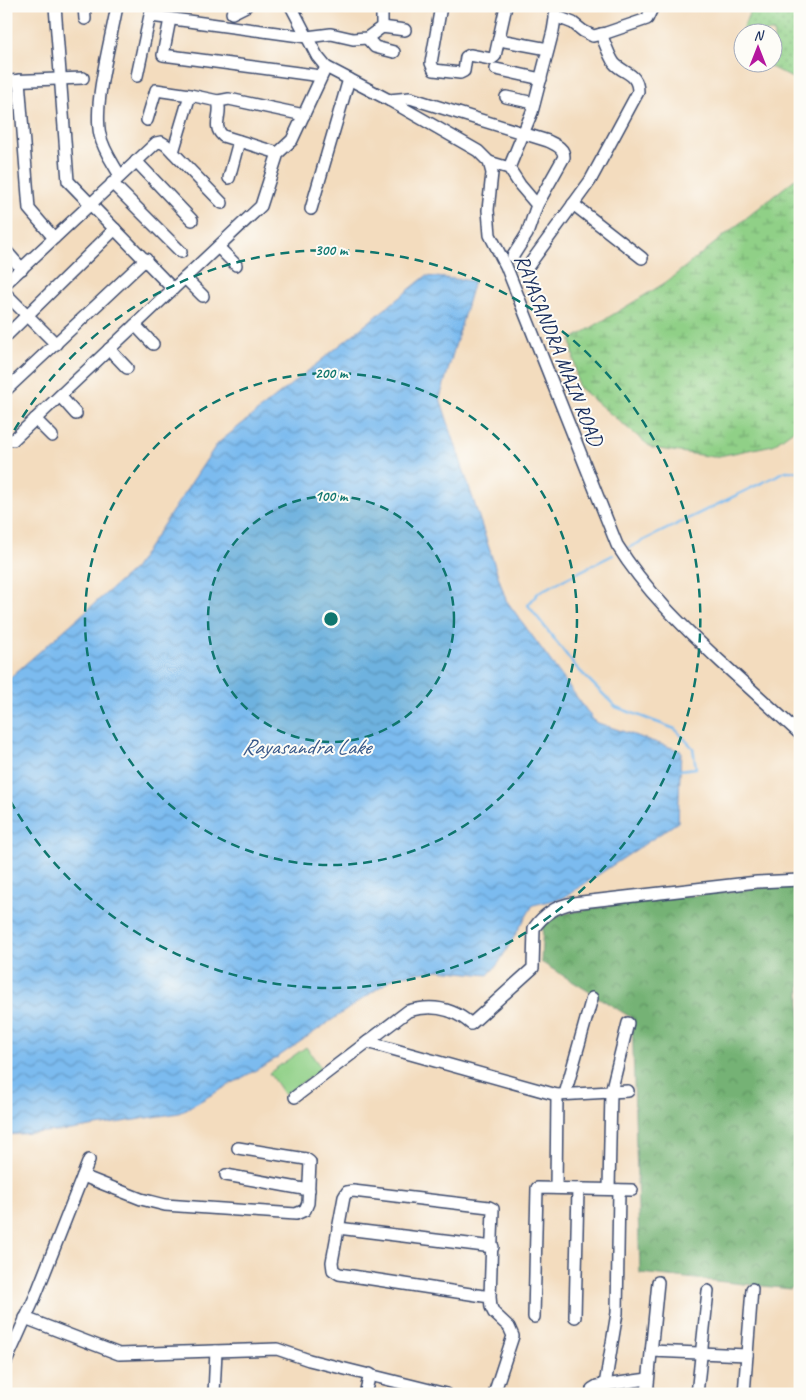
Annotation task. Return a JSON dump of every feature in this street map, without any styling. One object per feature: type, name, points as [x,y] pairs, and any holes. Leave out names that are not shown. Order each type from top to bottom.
[{"type":"street","points":[[55,6],[68,181],[146,259],[173,289]]},
{"type":"street","points":[[84,6],[85,19]]},
{"type":"street","points":[[117,6],[100,96],[98,124],[103,145],[116,180],[181,252]]},
{"type":"street","points":[[232,13],[246,6]]},
{"type":"street","points":[[13,440],[261,206],[278,153],[292,140],[324,72],[291,6]]},
{"type":"street","points":[[441,6],[431,63],[434,70],[460,73],[464,71],[466,57],[470,55],[491,59],[495,56],[506,6]]},
{"type":"street","points":[[509,168],[534,104],[556,11],[593,36],[647,19],[652,6]]},
{"type":"street","points":[[137,76],[152,11],[170,19],[307,37],[331,34],[394,52]]},
{"type":"street","points":[[372,47],[382,26],[382,13]]},
{"type":"street","points":[[170,19],[163,55],[324,72],[350,80],[389,100],[478,152],[489,162],[509,168],[537,205]]},
{"type":"street","points":[[382,26],[405,30]]},
{"type":"street","points":[[529,265],[590,181],[638,92],[638,86],[628,72],[615,64],[602,34]]},
{"type":"street","points":[[505,41],[548,49]]},
{"type":"street","points":[[496,69],[540,79]]},
{"type":"street","points":[[6,81],[83,78]]},
{"type":"street","points":[[19,80],[29,209],[54,238]]},
{"type":"street","points":[[311,210],[350,80]]},
{"type":"street","points":[[147,120],[156,90],[218,101],[229,99],[304,115]]},
{"type":"street","points":[[173,152],[190,95]]},
{"type":"street","points":[[506,97],[534,104]]},
{"type":"street","points":[[389,100],[410,98],[559,146],[564,153],[564,157],[537,205],[526,234],[513,256]]},
{"type":"street","points":[[218,101],[220,107],[216,127],[218,132],[223,136],[278,153]]},
{"type":"street","points":[[229,178],[239,141]]},
{"type":"street","points":[[6,283],[156,143],[161,142],[173,152],[222,203]]},
{"type":"street","points":[[136,161],[192,220]]},
{"type":"street","name":"RAYASANDRA MAIN ROAD","points":[[489,162],[492,173],[488,210],[490,235],[506,266],[617,545],[625,559],[685,629],[800,734]]},
{"type":"street","points":[[573,204],[642,258]]},
{"type":"street","points":[[6,336],[115,229]]},
{"type":"street","points":[[218,247],[236,265]]},
{"type":"street","points":[[6,251],[22,269]]},
{"type":"street","points":[[6,390],[146,259]]},
{"type":"street","points":[[185,278],[203,296]]},
{"type":"street","points":[[6,294],[56,344]]},
{"type":"street","points":[[135,326],[153,344]]},
{"type":"street","points":[[109,349],[127,368]]},
{"type":"street","points":[[60,396],[76,414]]},
{"type":"street","points":[[35,419],[52,436]]},
{"type":"street","points":[[296,1096],[408,1011],[438,1008],[452,1012],[471,1024],[533,968],[534,928],[547,914],[559,907],[573,903],[757,882],[800,880]]},
{"type":"street","points":[[556,1188],[561,1094],[592,998]]},
{"type":"street","points":[[605,1385],[617,1313],[611,1092],[628,1023]]},
{"type":"street","points":[[368,1042],[561,1094],[628,1092]]},
{"type":"street","points":[[83,1176],[141,1199],[165,1205],[296,1214],[305,1210],[308,1203],[310,1162],[306,1159],[238,1148]]},
{"type":"street","points":[[6,1362],[26,1318],[89,1160]]},
{"type":"street","points":[[226,1175],[309,1190]]},
{"type":"street","points":[[534,1317],[537,1188],[632,1190]]},
{"type":"street","points":[[575,1317],[578,1189]]},
{"type":"street","points":[[490,1297],[339,1274],[333,1270],[332,1262],[338,1228],[347,1192],[363,1192],[493,1209],[491,1307],[494,1313],[509,1326],[513,1336],[494,1394]]},
{"type":"street","points":[[338,1228],[493,1247]]},
{"type":"street","points":[[647,1394],[658,1282]]},
{"type":"street","points":[[744,1394],[752,1289]]},
{"type":"street","points":[[697,1394],[708,1291]]},
{"type":"street","points":[[26,1318],[120,1354],[277,1349],[309,1360],[446,1394]]},
{"type":"street","points":[[214,1394],[216,1351]]},
{"type":"street","points":[[651,1351],[747,1355]]},
{"type":"street","points":[[364,1394],[370,1374]]},
{"type":"street","points":[[591,1394],[592,1389],[597,1386],[648,1380]]},
{"type":"green space","points":[[752,6],[800,6],[800,82],[781,72],[784,72],[784,22],[746,22]]},
{"type":"green space","points":[[800,175],[800,425],[773,445],[714,457],[652,448],[578,387],[571,340],[665,283]]},
{"type":"green space","points":[[781,886],[800,887],[800,1280],[791,1289],[640,1273],[632,1018],[541,962],[543,925],[562,914],[624,903]]},
{"type":"green space","points":[[306,1047],[322,1069],[284,1095],[269,1073]]},
{"type":"water","name":"Rayasandra Lake","points":[[426,276],[474,281],[440,398],[506,600],[595,722],[681,751],[678,822],[563,898],[533,905],[498,964],[488,975],[439,970],[396,976],[272,1061],[179,1113],[71,1130],[6,1135],[6,681],[134,569],[217,444]]},
{"type":"waterway","points":[[628,548],[786,471],[800,472]]},
{"type":"waterway","points":[[613,555],[539,592],[528,605],[575,666],[616,707],[675,729],[693,748],[696,768],[679,770]]}]
